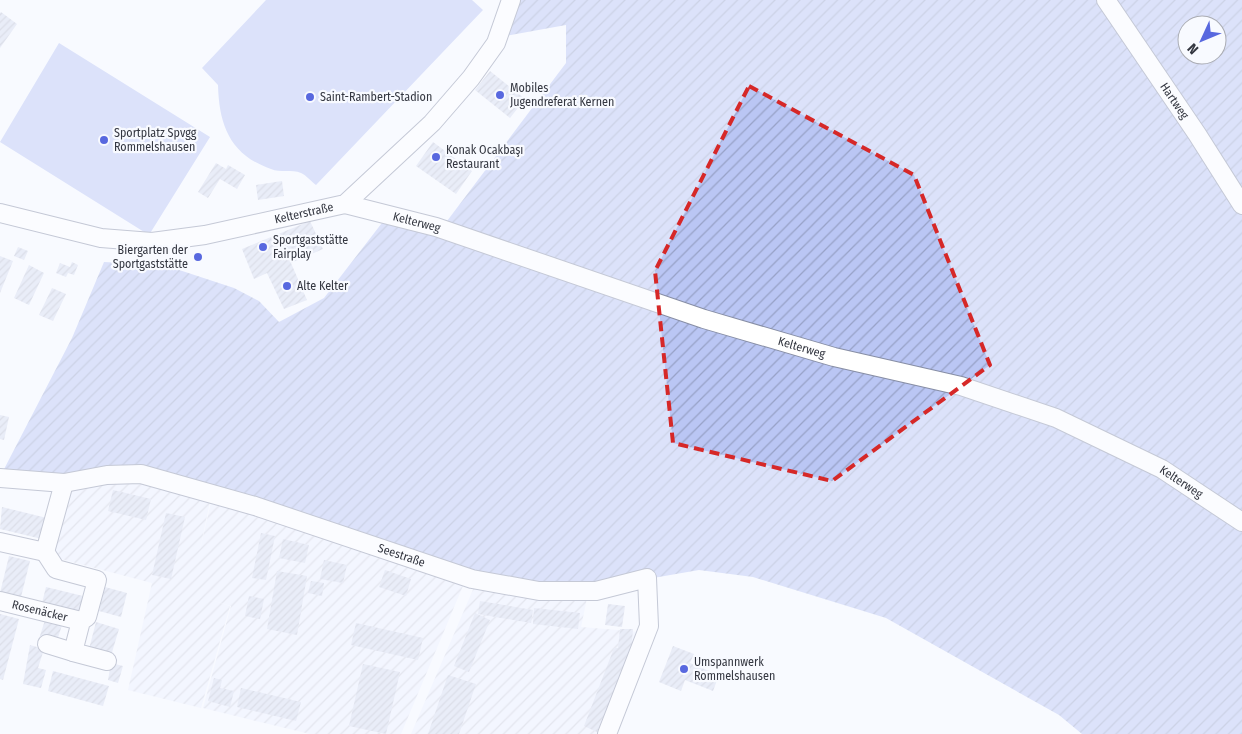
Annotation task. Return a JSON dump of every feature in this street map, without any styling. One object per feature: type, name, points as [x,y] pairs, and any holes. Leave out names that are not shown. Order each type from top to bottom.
[{"type":"street","name":"Kelterstraße","points":[[0,213],[101,238],[152,242],[205,235],[345,204],[432,122],[471,78],[496,43],[511,0]]},
{"type":"street","name":"Hartweg","points":[[1106,0],[1242,205]]},
{"type":"street","name":"Kelterweg","points":[[345,204],[436,227],[704,319],[834,357],[961,386],[1056,418],[1162,468],[1242,522]]},
{"type":"street","name":"Seestraße","points":[[0,478],[64,482],[107,475],[141,474],[255,506],[472,579],[539,591],[596,591],[647,578],[649,626],[608,734]]},
{"type":"street","points":[[0,542],[45,552],[64,482]]},
{"type":"street","name":"Rosenäcker","points":[[0,601],[81,621],[87,618],[97,580],[56,569],[45,552]]},
{"type":"street","name":"Rosenäcker","points":[[73,652],[81,621]]},
{"type":"street","points":[[47,644],[107,661]]},
{"type":"highlighted area","points":[[749,86],[914,175],[990,365],[832,481],[673,443],[655,271]]},
{"type":"shaded area","name":"Saint-Rambert-Stadion","points":[[266,0],[472,0],[483,10],[316,185],[301,173],[275,170],[257,163],[236,147],[224,125],[218,85],[202,68]]},
{"type":"shaded area","points":[[519,0],[1103,0],[1242,210],[1242,734],[1082,734],[1059,715],[886,618],[753,577],[699,570],[653,578],[594,583],[536,584],[470,573],[142,470],[65,477],[1,475],[72,338],[104,262],[164,265],[234,288],[259,301],[279,322],[324,298],[385,219],[438,233],[566,63],[566,25],[505,36]]},
{"type":"shaded area","points":[[1113,0],[1242,0],[1242,192]]},
{"type":"shaded area","name":"Sportplatz Spvgg Rommelshausen","points":[[59,43],[210,137],[149,235],[0,142]]},
{"type":"shaded area","points":[[139,478],[211,497],[199,554],[212,498],[465,581],[401,734],[310,734],[203,708],[231,606],[198,596],[230,606],[201,708],[128,690],[152,583],[53,557],[73,485]]},
{"type":"shaded area","points":[[475,585],[587,598],[581,627],[641,632],[604,734],[411,734]]},
{"type":"building","points":[[0,13],[17,24],[0,48]]},
{"type":"building","name":"Mobiles Jugendreferat Kernen","points":[[490,71],[525,99],[510,118],[475,90]]},
{"type":"building","points":[[433,142],[472,171],[456,194],[416,166]]},
{"type":"building","points":[[216,163],[226,169],[228,165],[245,175],[237,189],[220,179],[208,198],[198,192]]},
{"type":"building","points":[[282,181],[284,196],[258,200],[256,185]]},
{"type":"building","points":[[310,221],[323,249],[291,263],[307,300],[284,309],[267,273],[254,279],[242,249]]},
{"type":"building","points":[[18,247],[28,251],[24,260],[14,256]]},
{"type":"building","points":[[0,256],[13,261],[0,293]]},
{"type":"building","points":[[72,262],[78,265],[74,275],[68,273],[66,277],[56,273],[60,263],[70,267]]},
{"type":"building","points":[[29,265],[44,273],[29,305],[14,298]]},
{"type":"building","points":[[52,288],[66,294],[53,321],[39,315]]},
{"type":"building","points":[[0,415],[9,417],[4,440],[0,439]]},
{"type":"building","points":[[113,490],[151,499],[146,520],[108,511]]},
{"type":"building","points":[[2,507],[47,518],[42,539],[0,529]]},
{"type":"building","points":[[166,513],[185,517],[171,579],[152,575]]},
{"type":"building","points":[[261,533],[275,536],[266,580],[252,578]]},
{"type":"building","points":[[283,539],[309,545],[305,563],[279,558]]},
{"type":"building","points":[[9,556],[30,561],[20,601],[0,593]]},
{"type":"building","points":[[324,560],[347,565],[343,583],[320,579]]},
{"type":"building","points":[[385,570],[411,579],[406,596],[379,587]]},
{"type":"building","points":[[277,571],[307,576],[297,635],[267,629]]},
{"type":"building","points":[[311,581],[324,583],[322,596],[308,593]]},
{"type":"building","points":[[46,587],[83,596],[78,616],[41,607]]},
{"type":"building","points":[[105,587],[127,593],[121,617],[99,611]]},
{"type":"building","points":[[249,596],[264,599],[260,619],[245,616]]},
{"type":"building","points":[[480,601],[533,610],[531,623],[478,614]]},
{"type":"building","points":[[608,604],[625,606],[622,627],[605,625]]},
{"type":"building","points":[[534,608],[580,613],[578,629],[533,624]]},
{"type":"building","points":[[475,613],[490,620],[469,672],[454,666]]},
{"type":"building","points":[[0,614],[19,619],[3,680],[0,679]]},
{"type":"building","points":[[45,620],[62,625],[56,644],[39,639]]},
{"type":"building","points":[[96,622],[119,629],[110,659],[88,653]]},
{"type":"building","points":[[356,623],[423,638],[418,660],[351,645]]},
{"type":"building","points":[[620,629],[633,629],[631,650],[597,732],[584,726],[614,648],[618,648]]},
{"type":"building","points":[[30,645],[44,649],[38,668],[46,670],[41,688],[23,684]]},
{"type":"building","name":"Umspannwerk Rommelshausen","points":[[673,646],[694,654],[690,663],[719,675],[713,691],[685,680],[681,691],[659,682]]},
{"type":"building","points":[[111,663],[123,666],[118,683],[108,680]]},
{"type":"building","points":[[363,664],[400,672],[386,734],[349,726]]},
{"type":"building","points":[[53,671],[109,686],[103,706],[48,691]]},
{"type":"building","points":[[448,675],[476,684],[459,734],[428,734]]},
{"type":"building","points":[[214,678],[222,680],[220,688],[234,691],[230,707],[208,701]]},
{"type":"building","points":[[241,688],[301,702],[296,721],[237,707]]},
{"type":"place","name":"Mobiles Jugendreferat Kernen","points":[[500,95]]},
{"type":"place","name":"Saint-Rambert-Stadion","points":[[310,97]]},
{"type":"place","name":"Sportplatz Spvgg Rommelshausen","points":[[104,140]]},
{"type":"place","name":"Konak Ocakbaşı Restaurant","points":[[436,157]]},
{"type":"place","name":"Sportgaststätte Fairplay","points":[[263,247]]},
{"type":"place","name":"Biergarten der Sportgaststätte","points":[[198,257]]},
{"type":"place","name":"Alte Kelter","points":[[287,286]]},
{"type":"place","name":"Umspannwerk Rommelshausen","points":[[684,669]]}]
